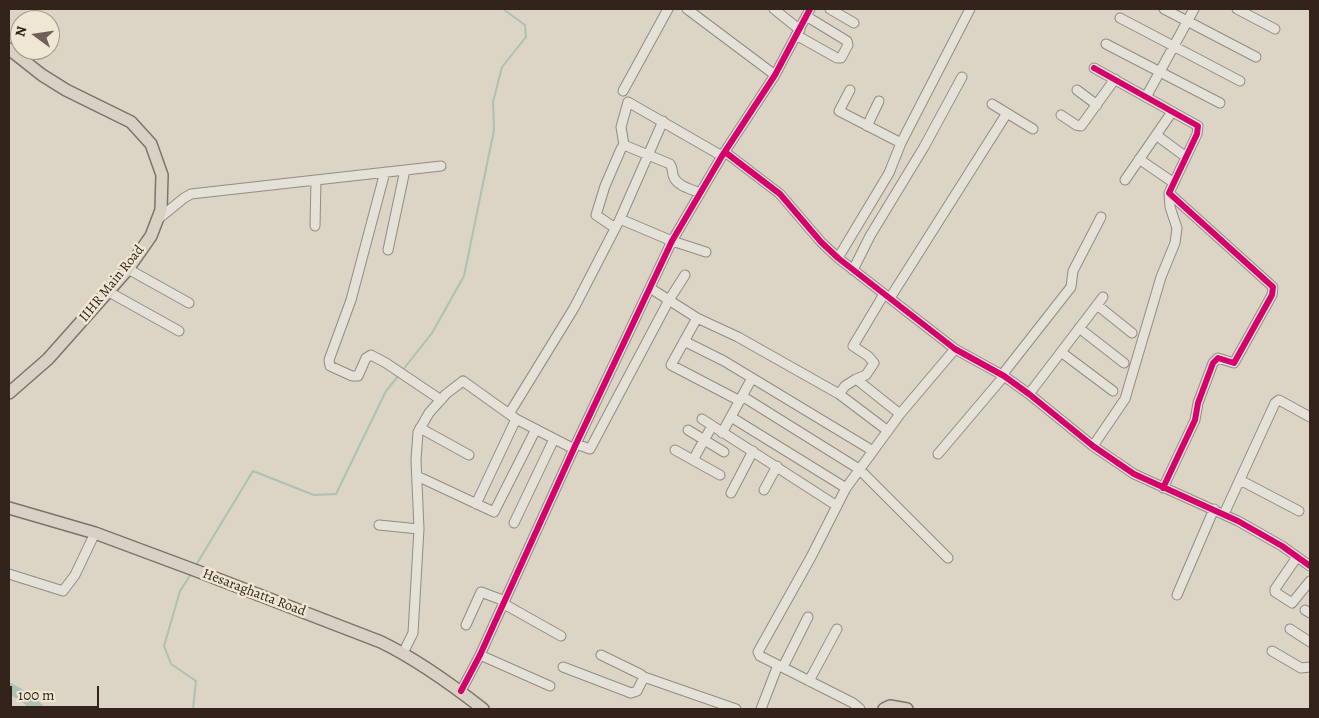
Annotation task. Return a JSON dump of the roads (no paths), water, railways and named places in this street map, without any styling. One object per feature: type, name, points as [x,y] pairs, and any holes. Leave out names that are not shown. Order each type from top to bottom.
[{"type":"main road","name":"IIHR Main Road","points":[[9,49],[50,80],[131,122],[151,144],[162,175],[161,210],[151,236],[128,269],[48,359],[9,393]]},
{"type":"main road","name":"Hesaraghatta Road","points":[[9,508],[95,534],[381,642],[403,653],[461,691],[483,709]]},
{"type":"main road","points":[[884,709],[890,706],[906,709]]},
{"type":"street","points":[[623,91],[668,9]]},
{"type":"street","points":[[687,9],[775,75]]},
{"type":"street","points":[[461,691],[480,655],[575,446],[672,241],[723,154],[775,75],[798,33],[808,11],[847,41],[848,45],[842,58],[837,58],[798,33],[774,9]]},
{"type":"street","points":[[830,9],[854,23]]},
{"type":"street","points":[[838,258],[889,173],[901,143],[970,9]]},
{"type":"street","points":[[1164,9],[1256,57]]},
{"type":"street","points":[[1146,97],[1194,9]]},
{"type":"street","points":[[1237,9],[1275,29]]},
{"type":"street","points":[[1120,18],[1240,81]]},
{"type":"street","points":[[1106,44],[1220,103]]},
{"type":"street","points":[[1093,446],[1125,398],[1161,277],[1175,243],[1177,228],[1170,207],[1170,193],[1198,134],[1198,126],[1094,68]]},
{"type":"street","points":[[853,270],[870,236],[924,147],[962,76]]},
{"type":"street","points":[[1061,115],[1076,125],[1082,126],[1115,80]]},
{"type":"street","points":[[850,90],[839,111],[901,143]]},
{"type":"street","points":[[1077,90],[1097,104]]},
{"type":"street","points":[[868,126],[879,101]]},
{"type":"street","points":[[706,252],[596,215],[605,186],[624,145],[621,128],[628,102],[723,154],[780,194],[821,242],[853,270],[955,349],[1003,376],[1029,394],[1093,446],[1134,474],[1224,514],[1282,546],[1310,566]]},
{"type":"street","points":[[992,104],[1033,129]]},
{"type":"street","points":[[1125,180],[1172,112]]},
{"type":"street","points":[[839,394],[846,386],[866,375],[874,363],[868,356],[853,346],[1006,113]]},
{"type":"street","points":[[509,414],[574,308],[618,223],[663,121]]},
{"type":"street","points":[[1156,135],[1186,157]]},
{"type":"street","points":[[624,145],[670,164],[676,181],[682,186],[700,193]]},
{"type":"street","points":[[1139,159],[1174,183]]},
{"type":"street","points":[[157,220],[184,198],[192,194],[441,166]]},
{"type":"street","points":[[388,250],[405,170]]},
{"type":"street","points":[[385,172],[351,300],[329,360],[330,366],[352,376],[358,376],[366,358],[371,355],[401,372],[441,400]]},
{"type":"street","points":[[315,226],[316,180]]},
{"type":"street","points":[[1163,488],[1195,420],[1198,403],[1213,363],[1218,358],[1234,363],[1272,295],[1273,287],[1170,193]]},
{"type":"street","points":[[938,454],[1003,376],[1071,286],[1074,271],[1101,217]]},
{"type":"street","points":[[128,269],[189,304]]},
{"type":"street","points":[[403,653],[412,633],[419,529],[417,441],[418,432],[428,414],[463,381],[516,419],[554,439],[590,449],[669,300],[685,275]]},
{"type":"street","points":[[650,288],[697,318],[738,337],[839,394],[888,431]]},
{"type":"street","points":[[109,292],[180,331]]},
{"type":"street","points":[[1029,394],[1103,297]]},
{"type":"street","points":[[1096,305],[1132,333]]},
{"type":"street","points":[[697,318],[671,365],[741,398],[859,468],[948,558]]},
{"type":"street","points":[[1079,328],[1124,363]]},
{"type":"street","points":[[684,341],[724,361],[873,450]]},
{"type":"street","points":[[860,709],[853,703],[760,656],[758,652],[811,557],[846,488],[859,468],[900,414],[955,349]]},
{"type":"street","points":[[1061,352],[1113,391]]},
{"type":"street","points":[[722,433],[752,378]]},
{"type":"street","points":[[856,379],[900,414]]},
{"type":"street","points":[[1224,514],[1276,401],[1279,400],[1310,417]]},
{"type":"street","points":[[731,418],[846,488]]},
{"type":"street","points":[[476,504],[516,419]]},
{"type":"street","points":[[702,419],[837,506]]},
{"type":"street","points":[[693,460],[712,426]]},
{"type":"street","points":[[420,428],[470,456]]},
{"type":"street","points":[[417,476],[494,512],[536,429]]},
{"type":"street","points":[[688,430],[724,452]]},
{"type":"street","points":[[514,522],[554,439]]},
{"type":"street","points":[[675,450],[720,475]]},
{"type":"street","points":[[731,493],[753,451]]},
{"type":"street","points":[[764,490],[777,466]]},
{"type":"street","points":[[1240,480],[1299,511]]},
{"type":"street","points":[[1177,595],[1214,509]]},
{"type":"street","points":[[379,525],[419,529]]},
{"type":"street","points":[[9,574],[63,591],[75,575],[95,534]]},
{"type":"street","points":[[1298,557],[1275,589],[1275,592],[1292,603],[1310,581]]},
{"type":"street","points":[[466,625],[481,592],[504,603],[560,636]]},
{"type":"street","points":[[761,709],[780,666],[808,617]]},
{"type":"street","points":[[809,681],[837,629]]},
{"type":"street","points":[[1290,629],[1310,642]]},
{"type":"street","points":[[1272,651],[1301,668],[1310,667]]},
{"type":"street","points":[[480,655],[550,686]]},
{"type":"street","points":[[601,655],[644,677],[736,709]]},
{"type":"street","points":[[563,666],[631,693],[637,691],[644,677]]},
{"type":"waterway","points":[[402,371],[432,333],[464,276],[494,130],[493,102],[502,67],[526,37],[525,25],[503,9]]},
{"type":"waterway","points":[[196,565],[253,471],[314,495],[336,494],[386,391],[399,375]]},
{"type":"waterway","points":[[191,574],[180,591],[164,646],[171,664],[196,681],[193,709]]},
{"type":"waterway","points":[[9,688],[26,698],[39,709]]}]
